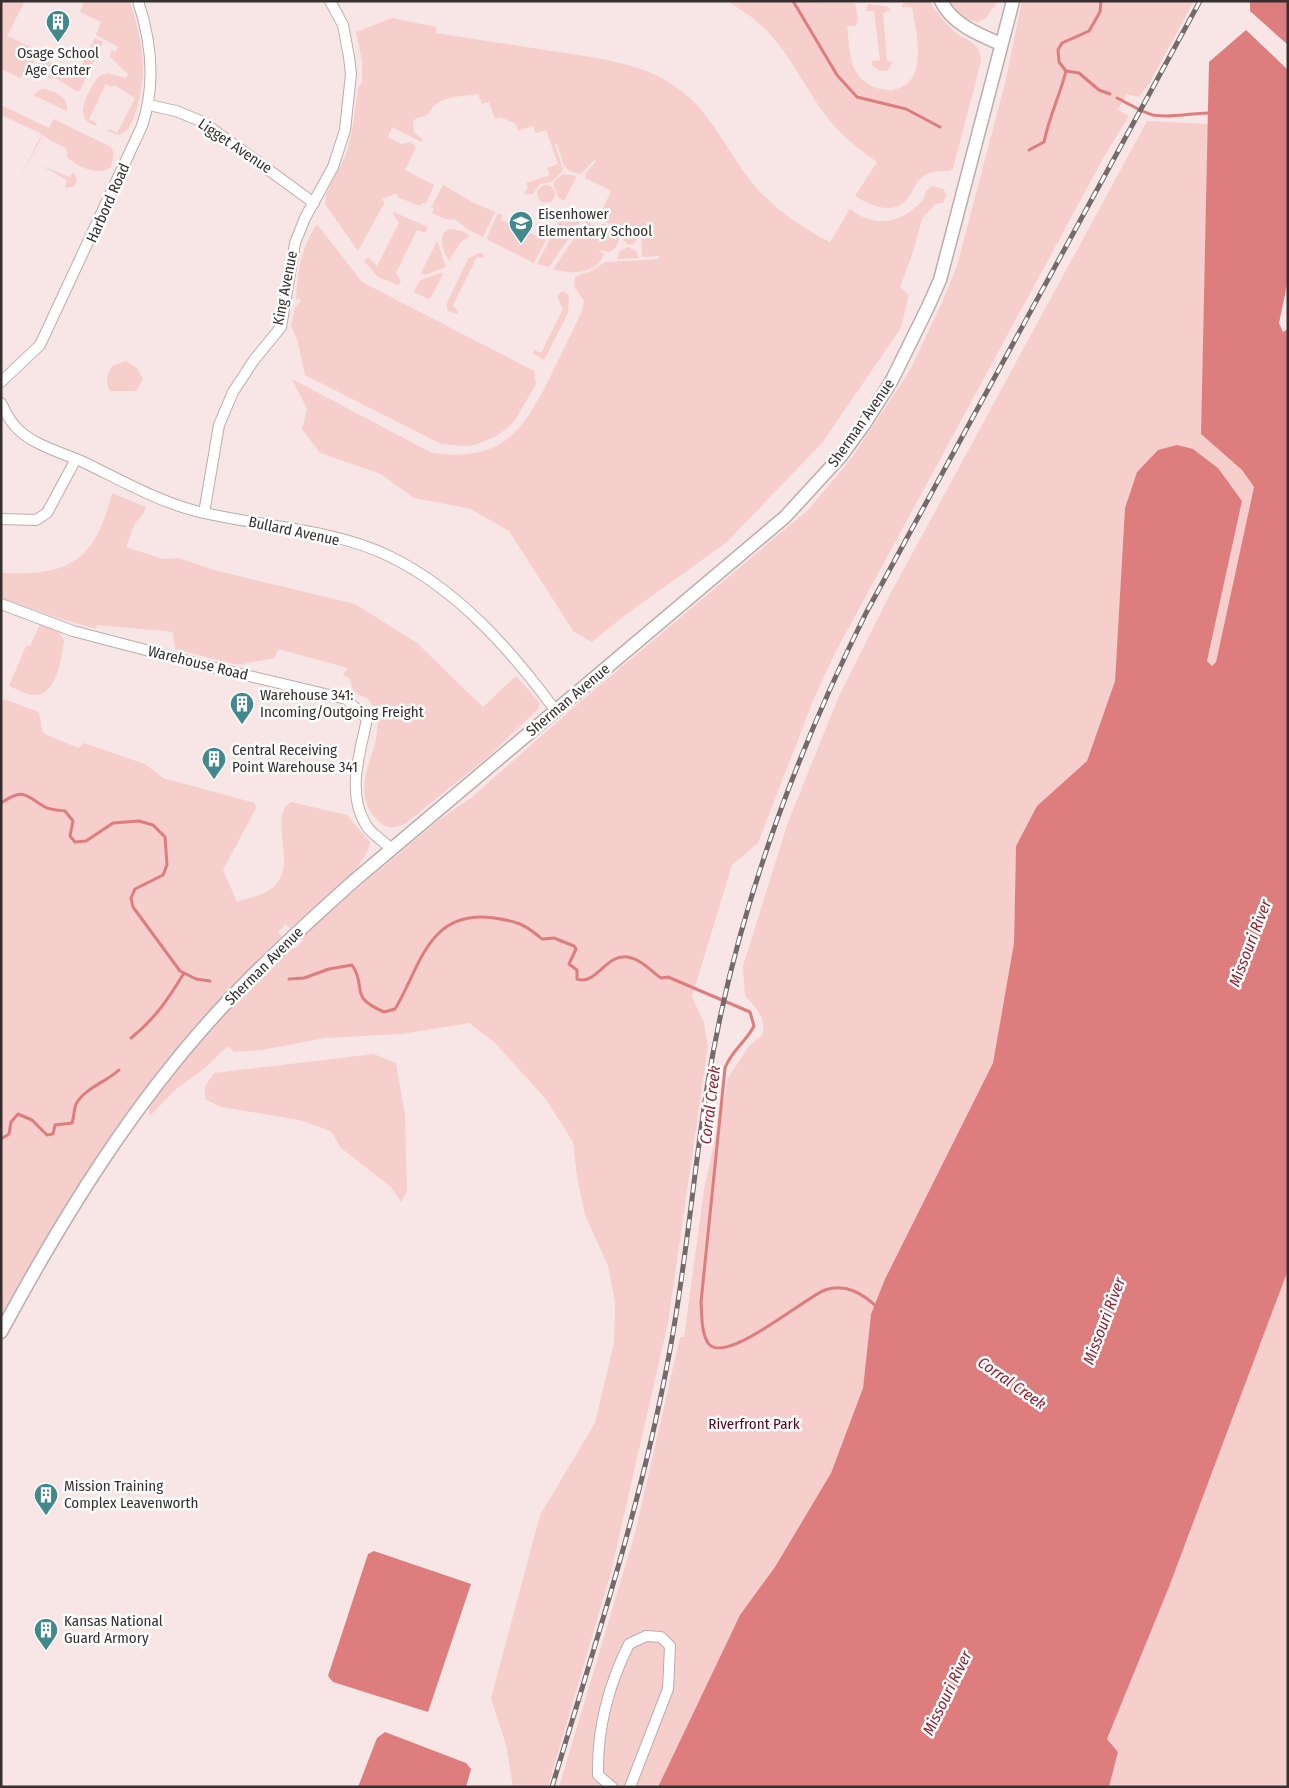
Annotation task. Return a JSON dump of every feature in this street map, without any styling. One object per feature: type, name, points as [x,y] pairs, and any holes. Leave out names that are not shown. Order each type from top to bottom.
[{"type":"street","name":"Harbord Road","points":[[1,382],[40,344],[132,150],[149,106],[152,67],[147,28],[138,1]]},
{"type":"street","name":"King Avenue","points":[[204,512],[219,425],[232,392],[254,360],[281,327],[294,243],[340,150],[345,130],[351,74],[343,26],[330,1]]},
{"type":"street","points":[[941,1],[944,7],[966,28],[1001,44]]},
{"type":"street","name":"Sherman Avenue","points":[[1,1332],[74,1205],[112,1147],[168,1072],[225,1004],[270,958],[391,849],[785,517],[841,456],[865,423],[892,380],[914,339],[940,280],[1013,1]]},
{"type":"street","name":"Ligget Avenue","points":[[149,106],[176,111],[203,122],[302,192],[314,203]]},
{"type":"street","name":"Bullard Avenue","points":[[1,403],[15,426],[22,432],[166,502],[204,512],[340,540],[390,556],[422,575],[452,597],[494,635],[555,710]]},
{"type":"street","points":[[1,519],[36,520],[48,513],[76,459]]},
{"type":"street","name":"Warehouse Road","points":[[1,604],[73,631],[203,665],[346,699],[367,718],[356,773],[357,806],[367,827],[391,849]]},
{"type":"street","points":[[612,1787],[598,1776],[597,1748],[617,1667],[629,1644],[646,1636],[661,1638],[670,1646],[668,1689],[630,1787]]},
{"type":"green space","points":[[1,1],[25,1],[7,36],[37,50],[32,66],[20,78],[1,69]]},
{"type":"green space","points":[[84,1],[130,1],[138,29],[143,69],[140,97],[130,125],[126,131],[119,135],[107,131],[109,129],[117,133],[135,98],[114,85],[112,87],[106,84],[89,119],[96,123],[97,126],[89,123],[83,111],[87,96],[99,76],[107,73],[126,78],[128,74],[110,57],[111,50],[115,52],[118,47],[96,35],[101,22],[80,12]]},
{"type":"green space","points":[[727,1],[855,3],[858,17],[856,26],[847,26],[852,64],[860,77],[867,83],[886,90],[904,86],[911,79],[916,69],[918,46],[912,7],[902,7],[902,5],[908,1],[930,1],[955,32],[976,47],[979,51],[981,62],[953,168],[950,171],[929,173],[924,176],[919,180],[904,202],[891,208],[869,204],[855,196],[877,162],[852,144],[831,122],[783,50],[764,28],[742,10]]},
{"type":"green space","points":[[945,1],[998,1],[986,18],[978,22],[960,18]]},
{"type":"green space","points":[[1022,1],[1194,1],[1150,82],[1139,97],[1126,94],[1118,110],[1129,116],[1105,155],[834,655],[813,701],[758,843],[732,865],[692,997],[704,1023],[708,1046],[668,1323],[611,1572],[548,1787],[513,1787],[506,1745],[491,1698],[540,1515],[595,1423],[614,1343],[615,1302],[608,1266],[585,1215],[577,1177],[573,1142],[545,1098],[494,1042],[469,1023],[402,1034],[325,1038],[262,1050],[234,1052],[228,1046],[205,1068],[175,1090],[150,1116],[148,1107],[208,1032],[290,946],[294,949],[303,941],[300,937],[439,820],[472,797],[580,702],[809,509],[853,456],[910,370],[957,266],[1005,83]]},
{"type":"green space","points":[[868,4],[886,6],[891,10],[883,13],[887,61],[893,62],[887,71],[878,70],[872,65],[872,61],[880,60],[874,11],[866,11]]},
{"type":"green space","points":[[392,18],[436,27],[436,33],[602,59],[621,63],[658,76],[690,98],[699,107],[750,180],[767,199],[797,223],[830,242],[850,209],[865,218],[881,221],[889,220],[905,215],[917,206],[923,200],[926,191],[932,186],[944,189],[946,195],[943,203],[935,204],[922,219],[912,255],[900,287],[909,295],[901,328],[822,443],[727,542],[624,616],[592,642],[574,632],[509,531],[471,509],[414,498],[381,474],[320,453],[302,429],[307,409],[292,379],[432,453],[474,453],[491,448],[505,441],[517,430],[538,401],[548,381],[582,311],[584,301],[574,286],[575,277],[593,270],[605,262],[659,259],[659,256],[642,257],[641,234],[634,244],[629,245],[624,241],[617,226],[601,221],[603,208],[611,191],[585,178],[586,173],[596,161],[594,160],[581,174],[570,171],[564,166],[557,144],[555,144],[563,170],[552,182],[540,184],[533,194],[524,194],[528,187],[526,183],[550,175],[547,168],[558,164],[546,130],[536,133],[533,126],[518,131],[516,124],[501,117],[495,119],[489,102],[482,104],[478,94],[445,99],[433,106],[428,114],[417,118],[413,126],[414,132],[423,140],[421,142],[392,127],[388,137],[402,144],[410,142],[416,147],[405,170],[434,185],[426,204],[422,203],[420,206],[397,197],[397,193],[382,199],[385,202],[358,251],[325,204],[326,194],[346,155],[352,131],[358,88],[362,82],[362,61],[356,32]]},
{"type":"green space","points":[[95,38],[103,42],[80,91],[76,91],[57,79],[36,76],[40,58],[77,75]]},
{"type":"green space","points":[[44,89],[61,96],[66,102],[67,111],[33,95]]},
{"type":"green space","points":[[1,105],[49,128],[54,119],[109,146],[114,153],[110,168],[94,171],[82,167],[67,157],[67,149],[45,137],[20,185],[45,136],[43,135],[17,183],[42,134],[1,115]]},
{"type":"green space","name":"Riverfront Park","points":[[1147,121],[1208,124],[1201,434],[1242,470],[1254,487],[1216,662],[1212,666],[1207,661],[1242,501],[1218,468],[1193,449],[1158,450],[1137,472],[1125,508],[1115,681],[1087,761],[1037,806],[1016,846],[1014,943],[993,1063],[885,1279],[871,1314],[863,1388],[831,1473],[775,1567],[740,1615],[658,1787],[559,1787],[635,1533],[680,1337],[684,1337],[704,1190],[728,1078],[749,1046],[763,1034],[763,1023],[759,1013],[745,996],[743,966],[788,822],[839,696],[887,600]]},
{"type":"green space","points":[[40,165],[69,177],[74,172],[77,179],[75,186],[65,188],[67,180]]},
{"type":"green space","points":[[563,174],[577,176],[564,201],[558,197],[553,184]]},
{"type":"green space","points":[[443,185],[472,202],[495,212],[483,237],[467,229],[456,220],[445,219],[432,213],[434,209],[431,207]]},
{"type":"green space","points":[[546,185],[552,188],[555,194],[552,200],[546,203],[540,200],[537,194],[540,188]]},
{"type":"green space","points":[[565,210],[582,219],[549,267],[537,264]]},
{"type":"green space","points":[[394,212],[428,227],[425,233],[417,230],[396,273],[401,281],[398,285],[378,277],[364,261],[368,257],[377,266],[399,223],[393,214]]},
{"type":"green space","points":[[498,213],[503,215],[501,220],[546,240],[534,263],[488,240],[487,237]]},
{"type":"green space","points":[[586,221],[595,226],[593,230],[603,224],[615,227],[620,236],[617,246],[610,252],[598,250],[604,254],[601,261],[589,269],[567,272],[553,269]]},
{"type":"green space","points":[[317,224],[362,282],[534,371],[536,384],[514,422],[497,436],[475,445],[441,444],[305,375],[297,339],[291,326],[295,307],[301,301],[298,298],[296,300],[301,259]]},
{"type":"green space","points":[[450,229],[462,231],[470,236],[460,243],[449,261],[444,251],[442,240],[443,233]]},
{"type":"green space","points":[[437,241],[446,267],[425,275],[421,273]]},
{"type":"green space","points":[[628,247],[636,251],[639,258],[617,259],[620,251]]},
{"type":"green space","points":[[478,253],[483,253],[484,258],[477,257],[453,305],[458,312],[457,314],[447,310],[447,303],[468,259]]},
{"type":"green space","points":[[443,274],[431,297],[428,299],[414,292],[420,280]]},
{"type":"green space","points":[[562,291],[569,295],[568,313],[544,360],[533,353],[535,350],[541,353],[563,309],[557,297]]},
{"type":"green space","points":[[126,361],[137,368],[143,379],[136,391],[110,391],[107,379],[112,366]]},
{"type":"green space","points":[[112,493],[146,507],[135,523],[126,547],[163,559],[179,558],[214,570],[355,604],[417,643],[483,707],[516,676],[540,703],[539,708],[488,757],[406,823],[386,827],[376,819],[368,806],[364,794],[367,769],[377,732],[376,713],[367,698],[354,693],[350,679],[343,674],[348,668],[278,649],[275,658],[233,664],[175,649],[173,632],[97,625],[96,629],[1,598],[1,573],[45,571],[62,567],[76,560],[97,535]]},
{"type":"green space","points":[[40,624],[58,630],[64,641],[62,656],[53,683],[42,694],[32,695],[9,686],[26,646],[30,646]]},
{"type":"green space","points":[[4,699],[39,712],[42,730],[45,734],[78,748],[84,743],[145,764],[163,778],[255,803],[256,808],[223,870],[237,902],[271,889],[279,880],[283,869],[284,856],[282,819],[284,809],[291,802],[347,815],[370,842],[367,853],[349,876],[290,928],[286,924],[278,932],[282,936],[239,980],[162,1070],[127,1116],[62,1213],[1,1318],[1,703]]},
{"type":"green space","points":[[374,1054],[396,1063],[405,1115],[407,1192],[401,1202],[391,1187],[341,1148],[331,1131],[299,1120],[221,1107],[205,1099],[205,1086],[214,1073]]},
{"type":"green space","points":[[1288,1270],[1288,1787],[1109,1787],[1118,1752],[1107,1739],[1169,1587]]},
{"type":"water","points":[[1250,1],[1288,1],[1288,45],[1250,11]]},
{"type":"water","name":"Missouri River","points":[[1246,30],[1288,70],[1288,280],[1279,323],[1283,332],[1288,329],[1288,1270],[1169,1587],[1107,1739],[1118,1752],[1109,1787],[658,1787],[740,1615],[775,1567],[831,1473],[863,1388],[871,1314],[885,1279],[993,1063],[1014,943],[1016,846],[1037,806],[1087,761],[1115,681],[1125,508],[1137,472],[1158,450],[1177,445],[1193,449],[1218,468],[1242,501],[1207,661],[1212,666],[1216,662],[1254,487],[1242,470],[1201,434],[1209,62]]},
{"type":"water","points":[[374,1551],[471,1584],[428,1712],[333,1682],[328,1676],[368,1554]]},
{"type":"water","points":[[385,1732],[466,1763],[471,1769],[466,1787],[358,1787],[377,1738]]},
{"type":"waterway","points":[[793,1],[837,75],[857,97],[906,109],[940,127]]},
{"type":"waterway","points":[[1101,1],[1100,12],[1089,31],[1062,43],[1058,50],[1059,62],[1066,71],[1079,73],[1099,90],[1110,94]]},
{"type":"waterway","points":[[1029,150],[1044,142],[1066,71]]},
{"type":"waterway","points":[[1117,98],[1153,115],[1212,113]]},
{"type":"waterway","name":"Corral Creek","points":[[1,803],[20,794],[47,808],[65,811],[73,821],[70,836],[75,842],[86,841],[113,823],[139,821],[153,825],[165,837],[167,865],[163,875],[135,889],[131,898],[133,907],[180,971],[196,979],[210,981]]},
{"type":"waterway","name":"Corral Creek","points":[[289,979],[304,978],[329,969],[352,965],[359,980],[360,991],[366,1001],[384,1012],[395,1009],[420,959],[429,944],[441,932],[454,922],[472,918],[494,918],[520,924],[542,939],[554,938],[574,946],[576,949],[569,964],[577,970],[577,979],[584,980],[590,978],[613,960],[620,957],[628,957],[642,963],[661,978],[668,977],[750,1012],[754,1026],[725,1068],[701,1302],[704,1334],[708,1343],[717,1348],[730,1346],[766,1328],[815,1295],[833,1288],[854,1291],[877,1307]]},
{"type":"waterway","points":[[131,1038],[147,1024],[173,991],[184,973]]},
{"type":"waterway","points":[[1,1139],[9,1134],[11,1122],[18,1114],[32,1120],[47,1135],[53,1134],[55,1125],[72,1123],[75,1106],[80,1098],[119,1070]]},
{"type":"railway","points":[[552,1787],[601,1626],[631,1519],[658,1410],[675,1322],[702,1121],[718,1026],[749,904],[790,785],[839,669],[866,613],[1200,1]]},
{"type":"place","name":"Osage School Age Center","points":[[58,43]]},
{"type":"place","name":"Eisenhower Elementary School","points":[[521,244]]},
{"type":"place","name":"Warehouse 341: Incoming/Outgoing Freight","points":[[242,725]]},
{"type":"place","name":"Central Receiving Point Warehouse 341","points":[[214,780]]},
{"type":"place","name":"Mission Training Complex Leavenworth","points":[[46,1516]]},
{"type":"place","name":"Kansas National Guard Armory","points":[[46,1651]]}]
